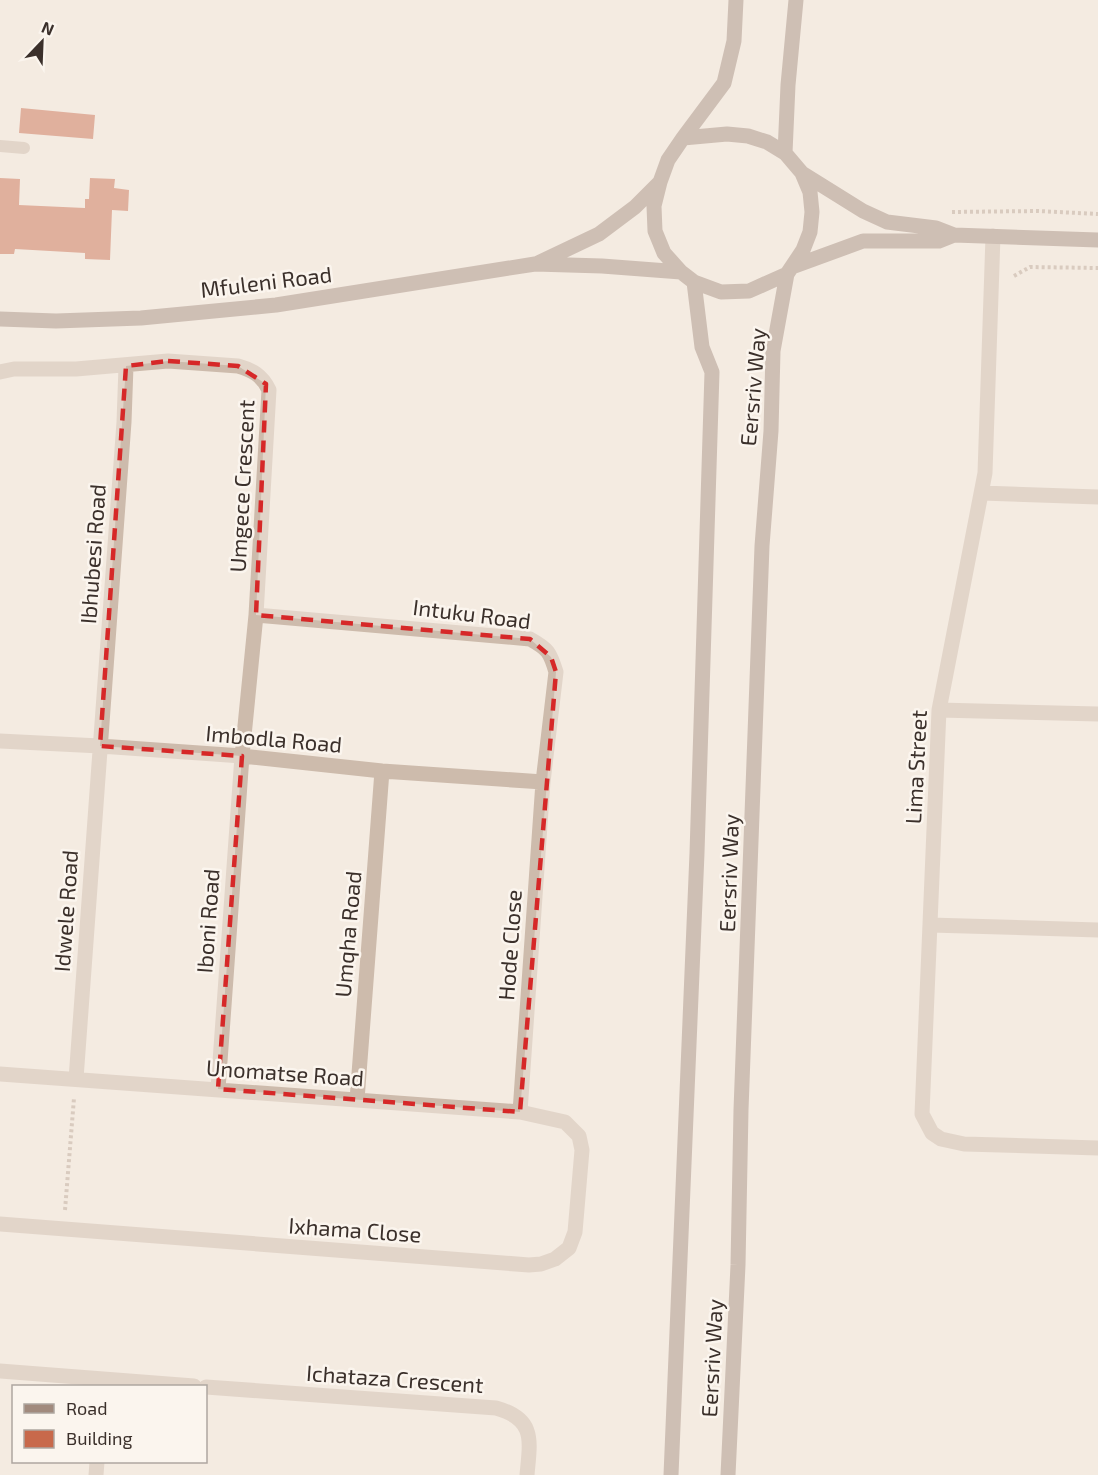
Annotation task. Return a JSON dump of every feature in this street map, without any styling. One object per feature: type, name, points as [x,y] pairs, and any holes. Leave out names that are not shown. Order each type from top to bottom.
[{"type":"main road","points":[[736,0],[734,41],[724,84],[668,160],[654,206],[655,231],[664,254],[681,273],[694,282],[721,291],[749,291],[836,250],[863,242],[939,241],[954,235]]},
{"type":"main road","points":[[785,153],[788,85],[796,0]]},
{"type":"main road","points":[[683,138],[727,134],[748,135],[768,142],[785,153],[802,173],[810,192],[812,212],[810,232],[803,250],[790,270]]},
{"type":"main road","points":[[802,173],[863,211],[887,222],[936,228],[954,235],[1098,240]]},
{"type":"main road","name":"Mfuleni Road","points":[[535,264],[599,234],[635,207],[660,182]]},
{"type":"main road","name":"Mfuleni Road","points":[[0,319],[56,321],[141,318],[253,307],[535,264],[602,266],[681,273]]},
{"type":"main road","name":"Eersriv Way","points":[[728,1475],[738,1265],[741,1110],[762,546],[771,431],[773,351],[790,270]]},
{"type":"main road","name":"Eersriv Way","points":[[671,1475],[697,853],[712,372],[702,347],[694,282]]},
{"type":"street","name":"Lima Street","points":[[993,236],[985,473],[939,710],[922,1114],[932,1133],[942,1139],[964,1144],[1098,1148]]},
{"type":"street","name":"Umgece Crescent","points":[[0,372],[14,369],[76,369],[168,362],[238,366],[259,375],[266,384],[269,390],[256,615],[242,756]]},
{"type":"street","name":"Ibhubesi Road","points":[[100,746],[124,422],[126,366]]},
{"type":"street","points":[[981,493],[1098,497]]},
{"type":"street","name":"Intuku Road","points":[[256,615],[530,639],[544,647],[551,657],[555,672],[543,782]]},
{"type":"street","points":[[939,710],[1098,714]]},
{"type":"street","name":"Imbodla Road","points":[[0,741],[242,756],[382,771],[543,782]]},
{"type":"street","name":"Idwele Road","points":[[76,1079],[100,746]]},
{"type":"street","name":"Iboni Road","points":[[218,1089],[242,756]]},
{"type":"street","name":"Umqha Road","points":[[357,1100],[382,771]]},
{"type":"street","name":"Hode Close","points":[[520,1112],[543,782]]},
{"type":"street","points":[[930,925],[1098,930]]},
{"type":"street","name":"Unomatse Road","points":[[0,1074],[520,1112],[565,1122]]},
{"type":"street","name":"Ixhama Close","points":[[0,1224],[529,1265],[541,1264],[569,1248],[575,1232],[582,1150],[579,1136],[565,1122]]},
{"type":"street","points":[[0,1371],[102,1383],[163,1385]]},
{"type":"street","name":"Ichataza Crescent","points":[[207,1387],[496,1408],[510,1412],[526,1427],[530,1437],[527,1475]]},
{"type":"lane","points":[[0,146],[24,148]]},
{"type":"path","points":[[949,212],[1038,211],[1098,214]]},
{"type":"path","points":[[1014,276],[1030,267],[1098,268]]},
{"type":"path","points":[[63,1229],[76,1079]]},
{"type":"highlighted area","points":[[168,361],[238,366],[266,384],[256,615],[530,639],[551,657],[556,672],[520,1112],[218,1089],[242,756],[100,746],[126,366]]},
{"type":"building","points":[[21,108],[95,115],[93,139],[19,133]]},
{"type":"building","points":[[0,178],[20,179],[19,205],[85,208],[85,199],[89,199],[90,178],[115,179],[114,188],[129,190],[128,211],[112,210],[110,260],[85,259],[85,253],[15,249],[14,254],[0,254]]}]
